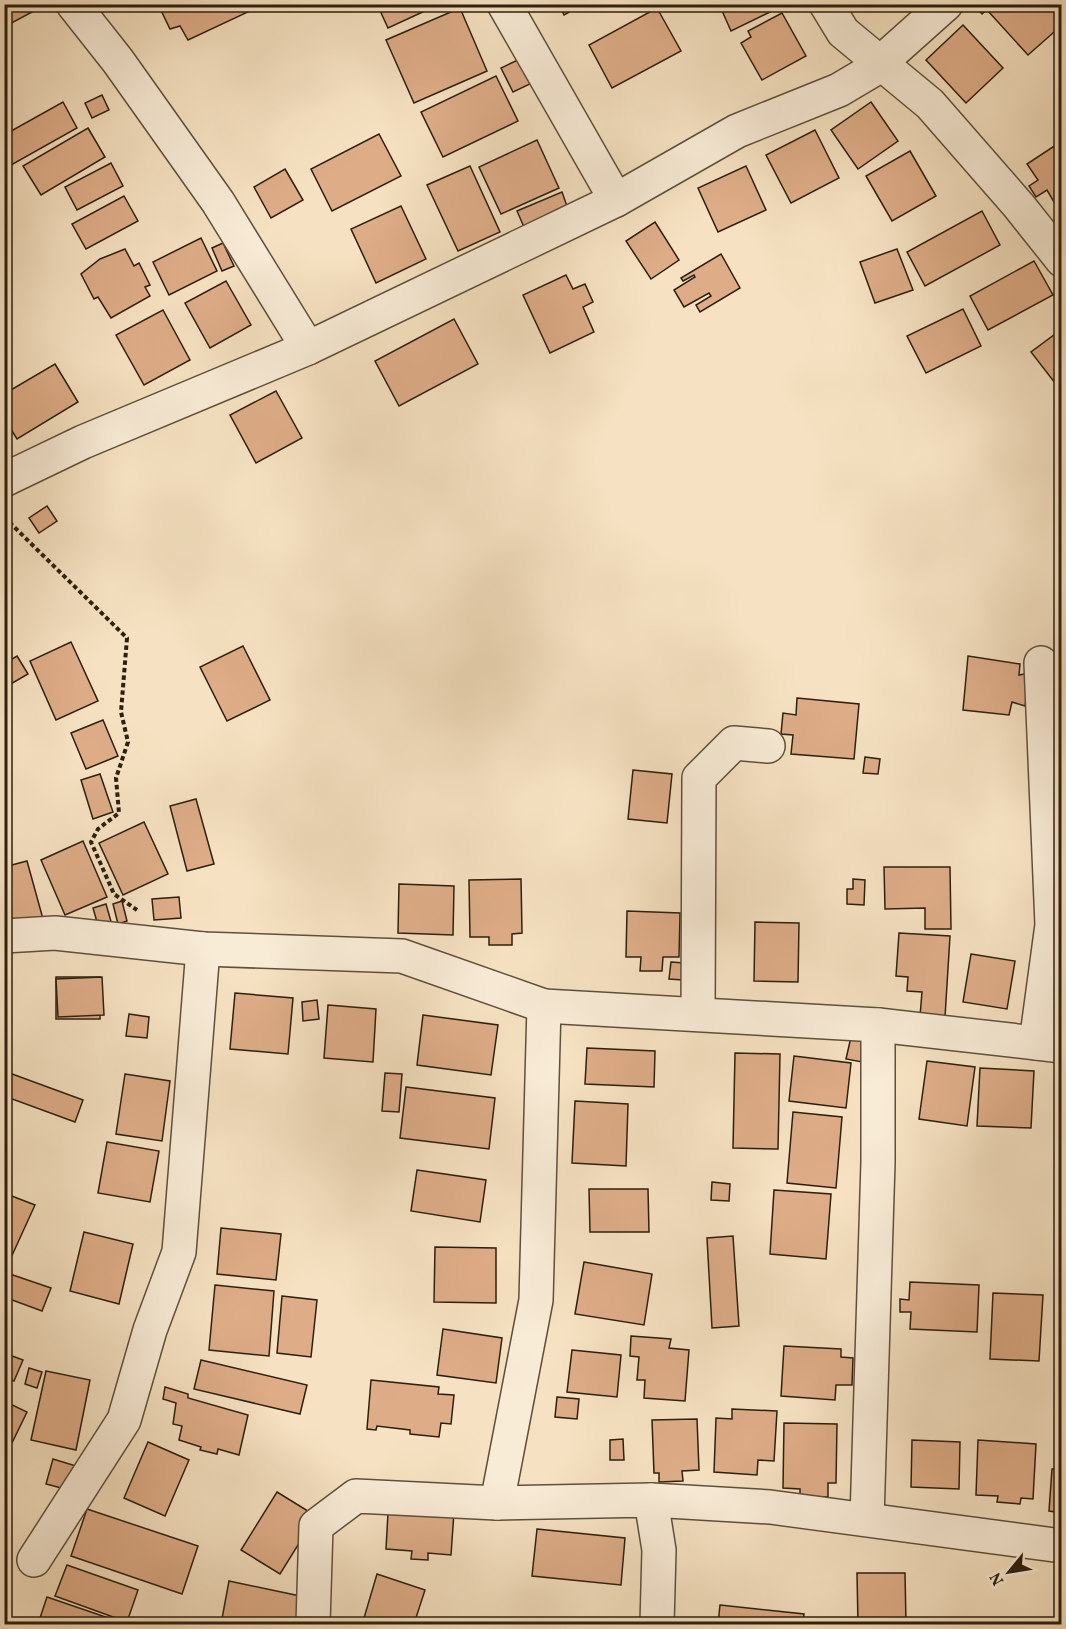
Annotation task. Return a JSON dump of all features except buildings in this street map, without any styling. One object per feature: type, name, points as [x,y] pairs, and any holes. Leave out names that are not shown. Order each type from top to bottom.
[{"type":"street","points":[[73,4],[118,62],[218,202],[308,348]]},
{"type":"street","points":[[504,4],[616,200]]},
{"type":"street","points":[[826,4],[843,32],[930,104],[1019,206],[1062,260]]},
{"type":"street","points":[[4,480],[83,442],[308,348],[616,200],[736,131],[839,90],[880,63],[946,4]]},
{"type":"street","points":[[4,936],[55,933],[203,949],[402,956],[544,1006],[878,1024],[1049,1045],[1052,925],[1041,663]]},
{"type":"street","points":[[698,1014],[699,778],[734,743],[768,746]]},
{"type":"street","points":[[34,1560],[124,1420],[150,1330],[179,1252],[203,949]]},
{"type":"street","points":[[497,1503],[536,1300],[544,1006]]},
{"type":"street","points":[[867,1519],[878,1162],[878,1024]]},
{"type":"street","points":[[313,1624],[316,1526],[356,1496],[497,1503],[651,1500],[756,1505],[1062,1546]]},
{"type":"street","points":[[651,1500],[659,1550],[657,1624]]},
{"type":"path","points":[[4,517],[127,638],[121,712],[128,742],[116,778],[119,813],[98,828],[91,842],[114,894],[138,911],[135,940]]}]
